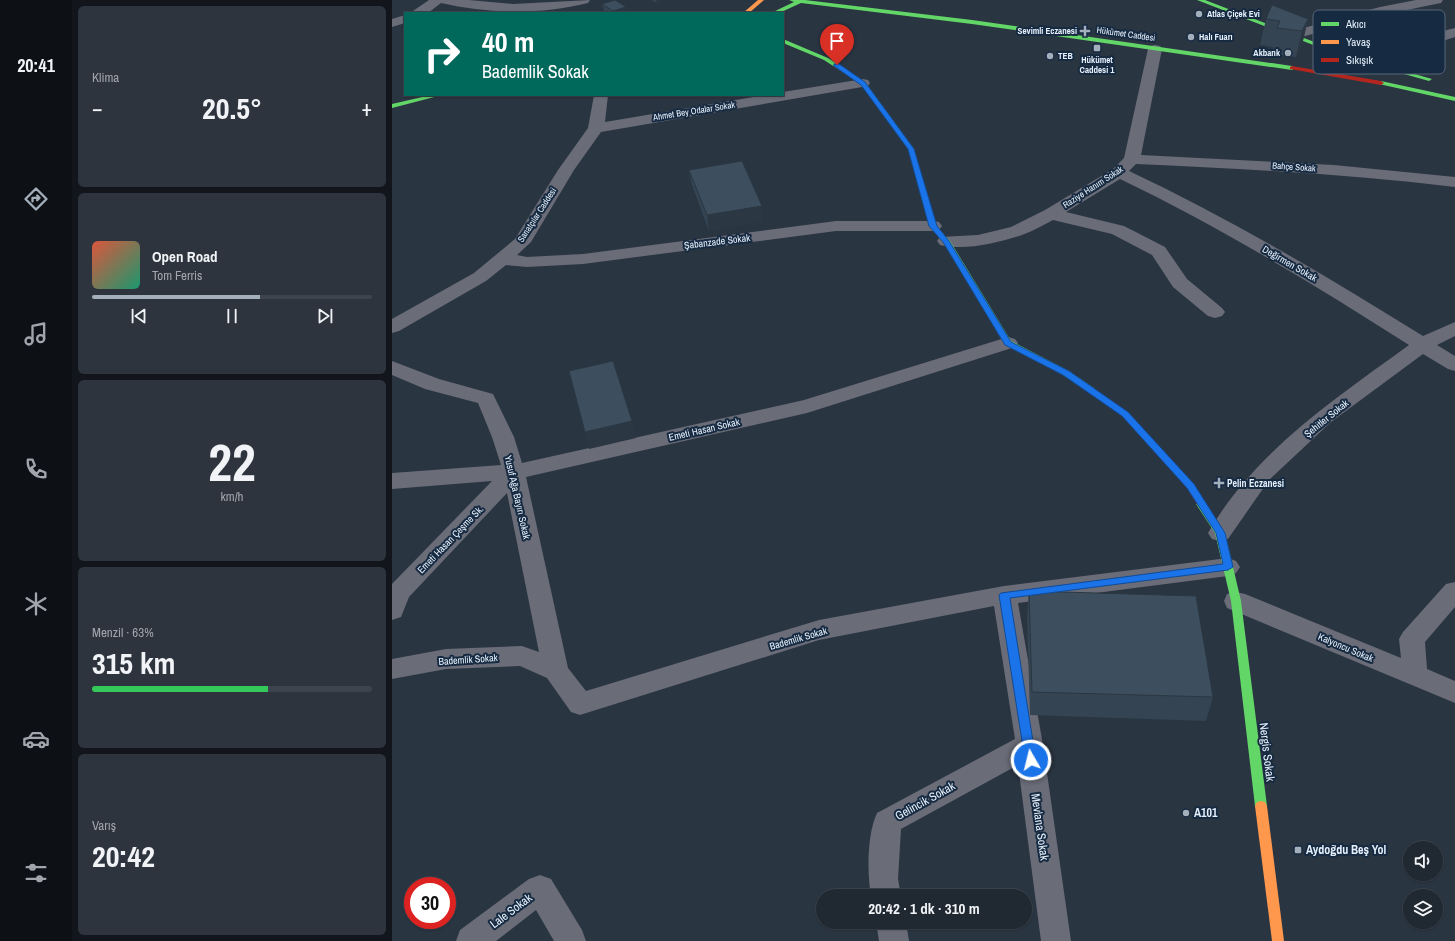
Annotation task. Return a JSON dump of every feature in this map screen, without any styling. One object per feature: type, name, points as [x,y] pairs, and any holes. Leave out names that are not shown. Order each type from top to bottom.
[{"type":"street","points":[[419,12],[426,9],[436,0]]},
{"type":"street","points":[[443,0],[484,10],[552,6],[583,0]]},
{"type":"street","points":[[747,12],[761,0]]},
{"type":"street","points":[[776,12],[798,0]]},
{"type":"street","name":"Hükümet Caddesi","points":[[798,0],[902,12],[1155,49],[1243,60],[1313,72]]},
{"type":"street","points":[[1200,0],[1313,43]]},
{"type":"street","points":[[1385,10],[1436,0]]},
{"type":"street","points":[[902,12],[905,3]]},
{"type":"street","points":[[392,23],[404,19]]},
{"type":"street","points":[[1294,35],[1313,30]]},
{"type":"street","points":[[1445,35],[1455,32]]},
{"type":"street","points":[[784,41],[826,59],[847,71],[863,83],[911,149],[933,226],[946,241],[1008,344]]},
{"type":"street","name":"Raziye Hanım Sokak","points":[[946,241],[978,240],[1017,231],[1051,214],[1119,172],[1132,159],[1155,49]]},
{"type":"street","name":"Hükümet Caddesi","points":[[1327,74],[1455,99]]},
{"type":"street","points":[[1409,74],[1441,82]]},
{"type":"street","name":"Ahmet Bey Odalar Sokak","points":[[596,128],[863,83]]},
{"type":"street","points":[[392,106],[435,96]]},
{"type":"street","name":"Sanatçılar Caddesi","points":[[392,328],[480,277],[522,242],[566,170],[596,128],[601,96]]},
{"type":"street","name":"Bahçe Sokak","points":[[1132,159],[1275,166],[1400,175],[1455,182]]},
{"type":"street","name":"Değirmen Sokak","points":[[1119,172],[1186,204],[1318,279],[1455,365]]},
{"type":"street","points":[[1051,214],[1118,230],[1159,251],[1180,283],[1215,312]]},
{"type":"street","name":"Şabanzade Sokak","points":[[502,259],[527,262],[583,259],[836,226],[933,226]]},
{"type":"street","name":"Şehitler Sokak","points":[[1220,533],[1261,475],[1324,417],[1422,345],[1455,328]]},
{"type":"street","name":"Emeti Hasan Sokak","points":[[392,481],[514,472],[807,406],[1008,344]]},
{"type":"street","name":"Nergis Sokak","points":[[1008,344],[1066,373],[1125,414],[1190,486],[1220,533],[1236,601],[1278,941]]},
{"type":"street","name":"Yusuf Ağa Bayırı Sokak","points":[[392,367],[432,384],[486,399],[503,437],[514,472],[556,671]]},
{"type":"street","name":"Emeti Hasan Çeşme Sk.","points":[[392,610],[399,592],[514,472]]},
{"type":"street","name":"Bademlik Sokak","points":[[392,669],[446,659],[522,656],[556,671],[580,704],[819,630],[1004,595],[1228,567]]},
{"type":"street","points":[[1415,676],[1412,639],[1455,590]]},
{"type":"street","name":"Mevlana Sokak","points":[[1004,595],[1028,745],[1056,941]]},
{"type":"street","name":"Kalyoncu Sokak","points":[[1236,601],[1455,692]]},
{"type":"street","name":"Gelincik Sokak","points":[[885,889],[883,879],[887,822],[1028,745]]},
{"type":"street","name":"Lale Sokak","points":[[471,941],[540,889],[571,941]]},
{"type":"street","points":[[892,929],[894,941]]},
{"type":"building","points":[[615,0],[626,7],[613,11],[602,4]]},
{"type":"building","points":[[1272,5],[1308,19],[1302,31],[1277,28],[1280,21],[1266,19]]},
{"type":"building","points":[[742,161],[762,206],[707,215],[689,170]]},
{"type":"building","points":[[613,361],[632,421],[585,432],[569,371]]},
{"type":"building","points":[[1029,591],[1196,596],[1213,697],[1032,692]]},
{"type":"traffic: fast","points":[[792,0],[972,22],[1292,68]]},
{"type":"traffic: fast","points":[[1200,0],[1313,43]]},
{"type":"traffic: fast","points":[[776,12],[801,1]]},
{"type":"traffic: fast","points":[[784,41],[826,59],[863,83],[911,149],[933,226],[946,241],[1008,343],[1066,373],[1091,390]]},
{"type":"traffic: fast","points":[[1411,74],[1429,79]]},
{"type":"traffic: fast","points":[[1381,83],[1455,99]]},
{"type":"traffic: fast","points":[[392,106],[435,96]]},
{"type":"traffic: fast","points":[[1201,504],[1220,533],[1236,601],[1261,806]]},
{"type":"traffic: slow","points":[[747,12],[761,0]]},
{"type":"traffic: slow","points":[[1261,806],[1278,941]]},
{"type":"traffic: jam","points":[[1292,68],[1313,72]]},
{"type":"traffic: jam","points":[[1328,74],[1381,83]]},
{"type":"traffic: jam","points":[[1091,390],[1125,414],[1190,486],[1201,504]]},
{"type":"place","name":"Atlas Çiçek Evi","points":[[1199,14]]},
{"type":"place","name":"Sevimli Eczanesi","points":[[1085,31]]},
{"type":"place","name":"Halı Fuarı","points":[[1191,37]]},
{"type":"place","name":"Hükümet Caddesi 1","points":[[1097,48]]},
{"type":"place","name":"Akbank","points":[[1288,53]]},
{"type":"place","name":"TEB","points":[[1050,56]]},
{"type":"place","name":"Pelin Eczanesi","points":[[1219,483]]},
{"type":"place","name":"A101","points":[[1186,813]]},
{"type":"place","name":"Aydoğdu Beş Yol","points":[[1298,850]]},
{"type":"route","points":[[837,65],[863,83],[911,149],[933,226],[946,241],[1008,344],[1066,373],[1125,414],[1190,486],[1220,533],[1228,567],[1004,595],[1031,760]]}]
